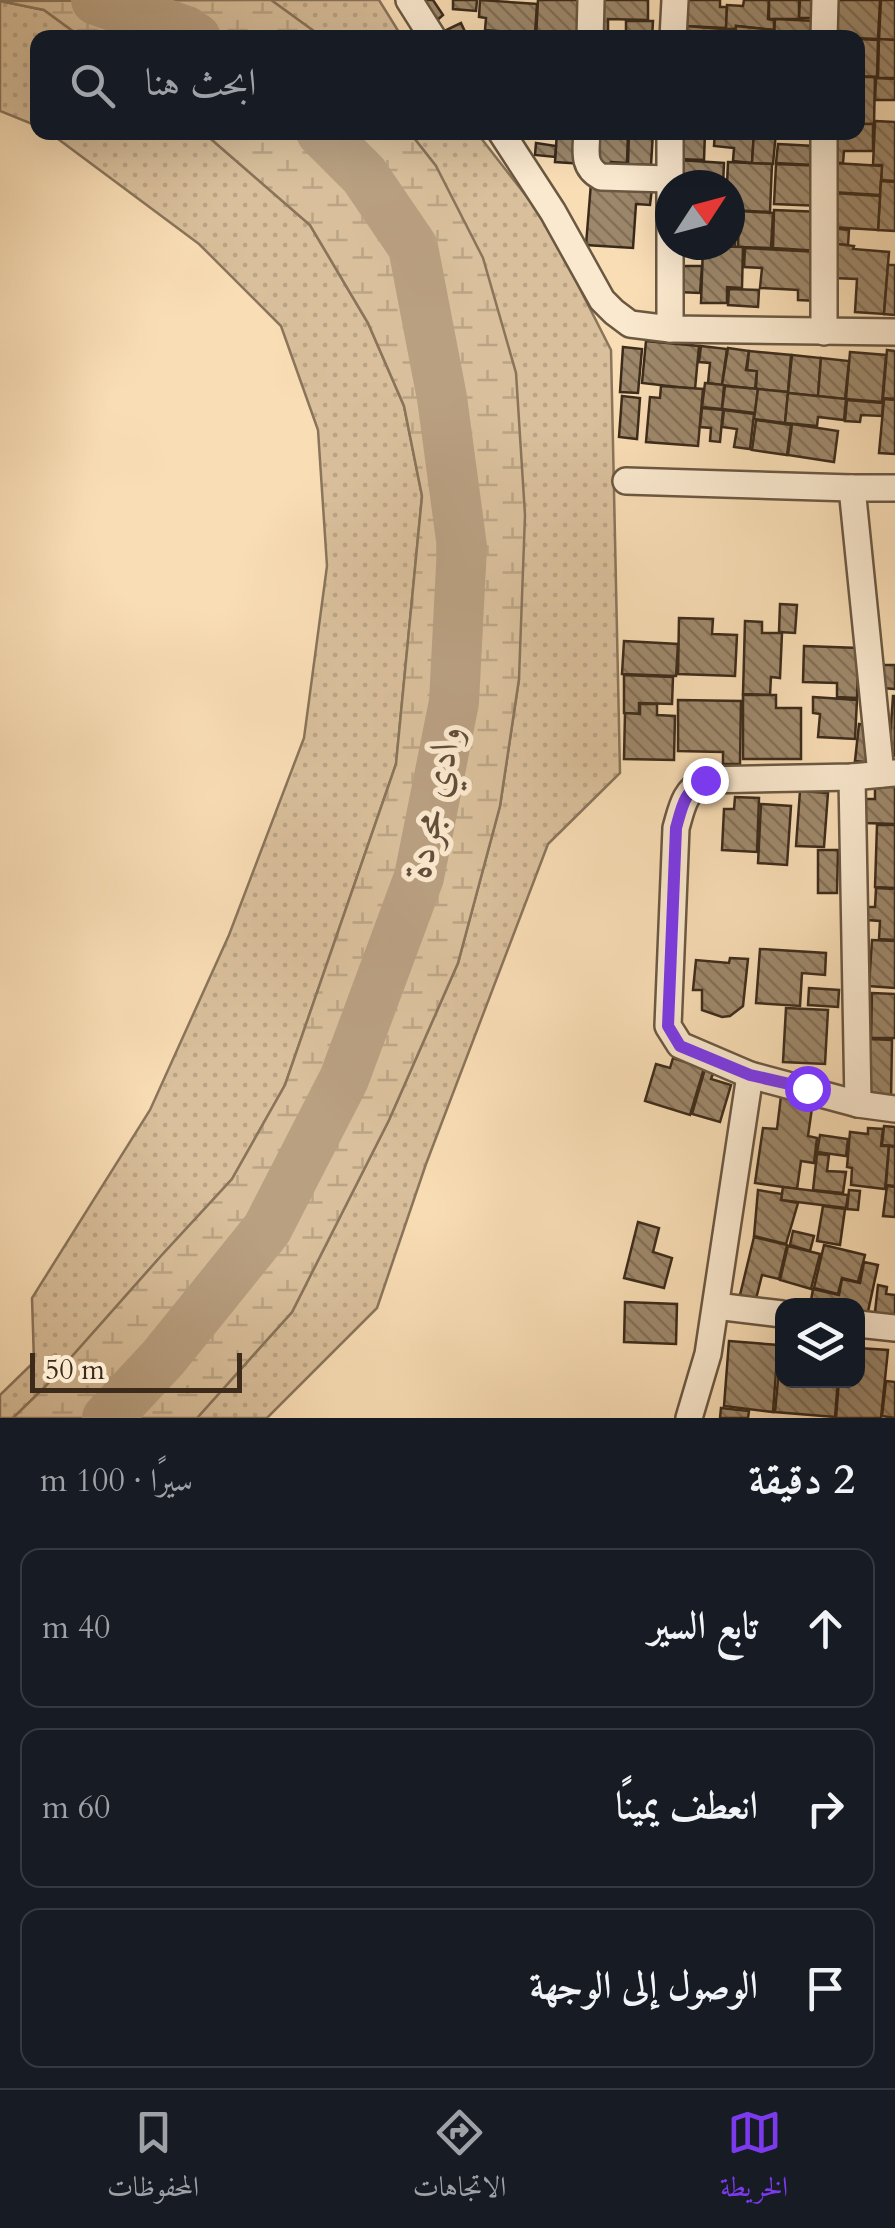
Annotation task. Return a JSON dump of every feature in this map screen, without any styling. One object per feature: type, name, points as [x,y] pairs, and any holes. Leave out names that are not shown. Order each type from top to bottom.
[{"type":"street","points":[[408,0],[428,30]]},
{"type":"street","points":[[590,30],[591,0]]},
{"type":"street","points":[[674,30],[675,0]]},
{"type":"street","points":[[824,0],[824,30]]},
{"type":"street","points":[[506,140],[554,212],[602,300],[630,324],[670,329],[895,332]]},
{"type":"street","points":[[587,140],[587,166],[592,173],[601,177],[655,179]]},
{"type":"street","points":[[668,170],[670,140]]},
{"type":"street","points":[[824,140],[824,332]]},
{"type":"street","points":[[669,260],[670,329]]},
{"type":"street","points":[[626,480],[895,488]]},
{"type":"street","points":[[852,488],[888,774],[705,780],[693,786],[684,797],[676,828],[668,1026],[680,1046],[750,1075],[858,1104],[895,1108]]},
{"type":"street","points":[[852,777],[858,1104]]},
{"type":"street","points":[[689,1418],[708,1354],[750,1075]]},
{"type":"street","points":[[716,1306],[775,1313]]},
{"type":"street","points":[[865,1325],[895,1328]]},
{"type":"green space","points":[[271,0],[379,0],[398,30],[312,30]]},
{"type":"green space","points":[[271,0],[312,30],[71,30],[44,10],[0,1]]},
{"type":"green space","points":[[0,1],[44,10],[71,30],[30,30],[30,123],[0,111]]},
{"type":"green space","points":[[59,140],[212,140],[310,225],[368,323],[404,406],[422,496],[396,764],[285,1085],[232,1179],[44,1388],[13,1418],[0,1418],[0,1395],[34,1362],[32,1298],[150,1110],[229,935],[304,738],[327,566],[318,430],[281,326],[199,244]]},
{"type":"green space","points":[[212,140],[416,140],[436,166],[483,258],[516,373],[525,515],[519,679],[500,806],[458,963],[389,1120],[292,1312],[197,1418],[13,1418],[232,1179],[285,1085],[396,764],[422,496],[404,406],[368,323],[310,225]]},
{"type":"green space","points":[[416,140],[482,140],[545,220],[611,350],[620,773],[548,844],[426,1164],[377,1308],[267,1418],[197,1418],[292,1312],[389,1120],[458,963],[500,806],[519,679],[436,166]]},
{"type":"building","points":[[417,0],[433,0],[443,15],[434,23]]},
{"type":"building","points":[[453,0],[477,0],[476,11],[453,9]]},
{"type":"building","points":[[480,0],[537,4],[535,30],[485,30],[486,18],[479,17]]},
{"type":"building","points":[[538,0],[581,0],[584,30],[536,30]]},
{"type":"building","points":[[593,0],[648,0],[648,20],[608,19],[608,30],[592,30]]},
{"type":"building","points":[[687,0],[720,0],[720,7],[727,7],[726,28],[685,26]]},
{"type":"building","points":[[744,0],[769,0],[768,19],[774,20],[774,30],[736,26],[726,29],[727,5],[743,6]]},
{"type":"building","points":[[769,0],[799,0],[799,19],[769,19]]},
{"type":"building","points":[[800,0],[818,0],[817,18],[799,18]]},
{"type":"building","points":[[831,0],[880,0],[878,39],[865,38],[865,30],[830,30]]},
{"type":"building","points":[[881,0],[895,0],[895,40],[879,39]]},
{"type":"building","points":[[775,19],[816,21],[816,30],[774,30]]},
{"type":"building","points":[[626,21],[653,21],[652,30],[626,30]]},
{"type":"building","points":[[461,23],[464,30],[446,30]]},
{"type":"building","points":[[686,26],[735,30],[686,30]]},
{"type":"building","points":[[736,26],[774,30],[736,30]]},
{"type":"building","points":[[865,39],[878,40],[877,77],[865,76]]},
{"type":"building","points":[[879,39],[895,40],[895,78],[878,78]]},
{"type":"building","points":[[865,77],[875,77],[874,124],[865,124]]},
{"type":"building","points":[[876,78],[895,79],[895,100],[875,100]]},
{"type":"building","points":[[875,121],[895,122],[895,181],[881,180],[882,165],[873,165]]},
{"type":"building","points":[[865,124],[873,124],[873,151],[844,151],[843,163],[828,163],[828,140],[865,140]]},
{"type":"building","points":[[556,140],[586,140],[584,164],[555,162]]},
{"type":"building","points":[[590,140],[628,140],[627,163],[611,162],[610,168],[589,167]]},
{"type":"building","points":[[629,140],[653,140],[651,165],[628,164]]},
{"type":"building","points":[[679,140],[705,140],[704,160],[678,159]]},
{"type":"building","points":[[714,140],[753,140],[752,163],[733,161],[734,148],[714,146]]},
{"type":"building","points":[[753,140],[775,140],[773,164],[752,163]]},
{"type":"building","points":[[536,143],[556,146],[555,157],[535,155]]},
{"type":"building","points":[[778,144],[814,146],[813,165],[776,163]]},
{"type":"building","points":[[679,160],[724,163],[724,170],[678,170]]},
{"type":"building","points":[[728,162],[772,164],[770,212],[745,211],[745,170],[728,170]]},
{"type":"building","points":[[834,163],[882,166],[880,195],[832,192]]},
{"type":"building","points":[[776,164],[824,166],[822,206],[774,204]]},
{"type":"building","points":[[881,181],[895,182],[895,231],[878,230]]},
{"type":"building","points":[[591,183],[652,188],[650,205],[636,204],[633,248],[586,245]]},
{"type":"building","points":[[833,193],[880,196],[878,230],[831,227]]},
{"type":"building","points":[[774,210],[821,212],[820,251],[773,248]]},
{"type":"building","points":[[745,211],[773,213],[771,248],[745,247]]},
{"type":"building","points":[[831,228],[849,230],[848,245],[830,244]]},
{"type":"building","points":[[837,244],[889,252],[884,314],[855,312],[857,279],[834,278]]},
{"type":"building","points":[[745,248],[820,252],[818,301],[798,300],[798,290],[760,288],[762,268],[744,267]]},
{"type":"building","points":[[703,260],[743,260],[742,288],[727,287],[727,303],[701,303]]},
{"type":"building","points":[[888,265],[895,265],[895,315],[884,314]]},
{"type":"building","points":[[679,266],[702,266],[700,293],[678,292]]},
{"type":"building","points":[[729,289],[759,290],[758,307],[728,305]]},
{"type":"building","points":[[646,341],[699,346],[695,389],[642,383]]},
{"type":"building","points":[[701,346],[727,349],[722,385],[708,383],[710,363],[699,362]]},
{"type":"building","points":[[623,347],[642,349],[638,393],[620,392]]},
{"type":"building","points":[[728,348],[749,351],[746,370],[757,371],[755,389],[722,385]]},
{"type":"building","points":[[887,350],[895,351],[895,399],[883,398]]},
{"type":"building","points":[[749,351],[791,355],[788,392],[756,389],[757,371],[747,370]]},
{"type":"building","points":[[850,352],[886,355],[882,402],[846,399]]},
{"type":"building","points":[[792,355],[821,358],[818,396],[788,393]]},
{"type":"building","points":[[821,358],[849,361],[845,399],[818,396]]},
{"type":"building","points":[[705,383],[724,385],[722,409],[702,407]]},
{"type":"building","points":[[661,386],[703,389],[698,446],[646,442],[650,397],[660,398]]},
{"type":"building","points":[[725,386],[758,389],[755,413],[722,409]]},
{"type":"building","points":[[758,389],[788,392],[785,423],[754,419]]},
{"type":"building","points":[[788,393],[846,399],[844,420],[818,417],[817,426],[785,423]]},
{"type":"building","points":[[622,396],[640,398],[637,439],[619,437]]},
{"type":"building","points":[[884,399],[895,400],[895,454],[879,453]]},
{"type":"building","points":[[847,400],[883,403],[882,416],[861,415],[860,422],[845,421]]},
{"type":"building","points":[[702,408],[723,410],[720,442],[710,441],[711,428],[700,427]]},
{"type":"building","points":[[724,410],[754,414],[750,449],[734,447],[737,429],[722,427]]},
{"type":"building","points":[[756,420],[791,425],[787,455],[752,450]]},
{"type":"building","points":[[792,424],[838,431],[834,462],[788,455]]},
{"type":"building","points":[[780,604],[797,605],[795,633],[779,632]]},
{"type":"building","points":[[679,618],[713,619],[712,634],[737,635],[735,676],[678,674]]},
{"type":"building","points":[[745,621],[762,622],[762,633],[782,633],[780,678],[771,677],[770,695],[743,694]]},
{"type":"building","points":[[624,641],[678,644],[676,676],[622,674]]},
{"type":"building","points":[[804,646],[859,648],[857,698],[837,697],[837,683],[803,682]]},
{"type":"building","points":[[883,665],[895,665],[895,689],[882,688]]},
{"type":"building","points":[[624,675],[673,677],[672,704],[639,703],[639,714],[624,713]]},
{"type":"building","points":[[743,695],[776,695],[776,708],[801,708],[801,759],[743,759]]},
{"type":"building","points":[[895,696],[895,756],[889,755]]},
{"type":"building","points":[[813,697],[857,700],[855,739],[818,737],[820,714],[813,713]]},
{"type":"building","points":[[678,700],[741,701],[740,764],[723,764],[723,752],[678,751]]},
{"type":"building","points":[[640,704],[657,704],[657,715],[675,716],[674,760],[624,759],[625,713],[640,714]]},
{"type":"building","points":[[859,724],[877,726],[873,763],[855,761]]},
{"type":"building","points":[[875,783],[895,784],[895,824],[865,823],[866,799],[875,799]]},
{"type":"building","points":[[800,791],[828,793],[824,847],[796,846]]},
{"type":"building","points":[[735,797],[759,798],[757,852],[722,850],[724,809],[734,809]]},
{"type":"building","points":[[761,804],[791,806],[787,865],[758,863]]},
{"type":"building","points":[[877,825],[895,825],[895,888],[875,887]]},
{"type":"building","points":[[818,850],[838,850],[837,893],[818,893]]},
{"type":"building","points":[[876,888],[895,889],[895,940],[879,939],[880,921],[867,920],[868,907],[875,907]]},
{"type":"building","points":[[872,940],[895,941],[895,988],[869,986]]},
{"type":"building","points":[[760,949],[826,953],[825,975],[802,973],[800,1006],[756,1003]]},
{"type":"building","points":[[730,958],[748,959],[743,1006],[722,1017],[702,1010],[702,990],[693,990],[696,960],[729,963]]},
{"type":"building","points":[[809,988],[839,990],[838,1007],[808,1005]]},
{"type":"building","points":[[872,993],[895,994],[895,1038],[871,1038]]},
{"type":"building","points":[[786,1008],[828,1010],[825,1064],[783,1062]]},
{"type":"building","points":[[870,1039],[892,1040],[891,1100],[870,1100]]},
{"type":"building","points":[[673,1058],[704,1068],[690,1115],[645,1101],[656,1064],[670,1068]]},
{"type":"building","points":[[705,1069],[714,1071],[711,1079],[731,1085],[720,1122],[692,1114]]},
{"type":"building","points":[[781,1096],[813,1101],[808,1136],[817,1138],[814,1163],[801,1161],[797,1189],[755,1183],[763,1128],[777,1129]]},
{"type":"building","points":[[884,1126],[895,1127],[895,1146],[882,1145]]},
{"type":"building","points":[[868,1128],[883,1129],[881,1146],[889,1146],[885,1189],[851,1185],[852,1168],[847,1167],[850,1132],[868,1134]]},
{"type":"building","points":[[820,1135],[848,1139],[846,1156],[817,1152]]},
{"type":"building","points":[[889,1146],[895,1147],[895,1186],[886,1185]]},
{"type":"building","points":[[817,1154],[829,1155],[827,1171],[846,1172],[843,1193],[813,1190]]},
{"type":"building","points":[[887,1186],[895,1187],[895,1217],[883,1216]]},
{"type":"building","points":[[783,1187],[848,1195],[846,1208],[781,1200]]},
{"type":"building","points":[[758,1190],[782,1194],[781,1200],[798,1203],[786,1244],[754,1236]]},
{"type":"building","points":[[849,1190],[860,1191],[858,1210],[847,1209]]},
{"type":"building","points":[[823,1206],[845,1209],[840,1245],[817,1241]]},
{"type":"building","points":[[638,1222],[659,1228],[653,1252],[672,1258],[664,1288],[624,1278]]},
{"type":"building","points":[[793,1231],[814,1236],[810,1251],[790,1245]]},
{"type":"building","points":[[754,1237],[787,1245],[779,1279],[762,1275],[756,1299],[740,1295]]},
{"type":"building","points":[[824,1245],[865,1255],[858,1282],[842,1278],[838,1294],[814,1288]]},
{"type":"building","points":[[788,1246],[820,1254],[811,1289],[780,1280]]},
{"type":"building","points":[[864,1262],[878,1265],[866,1321],[865,1298],[811,1298],[813,1289],[839,1295],[842,1279],[860,1283]]},
{"type":"building","points":[[878,1285],[887,1287],[886,1294],[895,1295],[895,1323],[874,1321]]},
{"type":"building","points":[[625,1302],[677,1304],[676,1344],[624,1342]]},
{"type":"building","points":[[729,1341],[775,1345],[773,1412],[724,1406]]},
{"type":"building","points":[[865,1348],[888,1350],[881,1418],[836,1418],[838,1388],[865,1388]]},
{"type":"building","points":[[886,1381],[895,1382],[895,1418],[882,1416]]},
{"type":"building","points":[[777,1388],[837,1388],[835,1417],[775,1412]]},
{"type":"building","points":[[721,1408],[749,1411],[748,1418],[720,1418]]},
{"type":"waterway","name":"وادي مجردة","points":[[96,0],[183,30]]},
{"type":"waterway","name":"وادي مجردة","points":[[107,1418],[163,1358],[267,1229],[344,1079],[419,877],[454,702],[462,547],[442,398],[413,247],[364,175],[329,140]]},
{"type":"route","points":[[705,780],[684,797],[676,828],[668,1026],[680,1046],[750,1075],[807,1088]]}]
